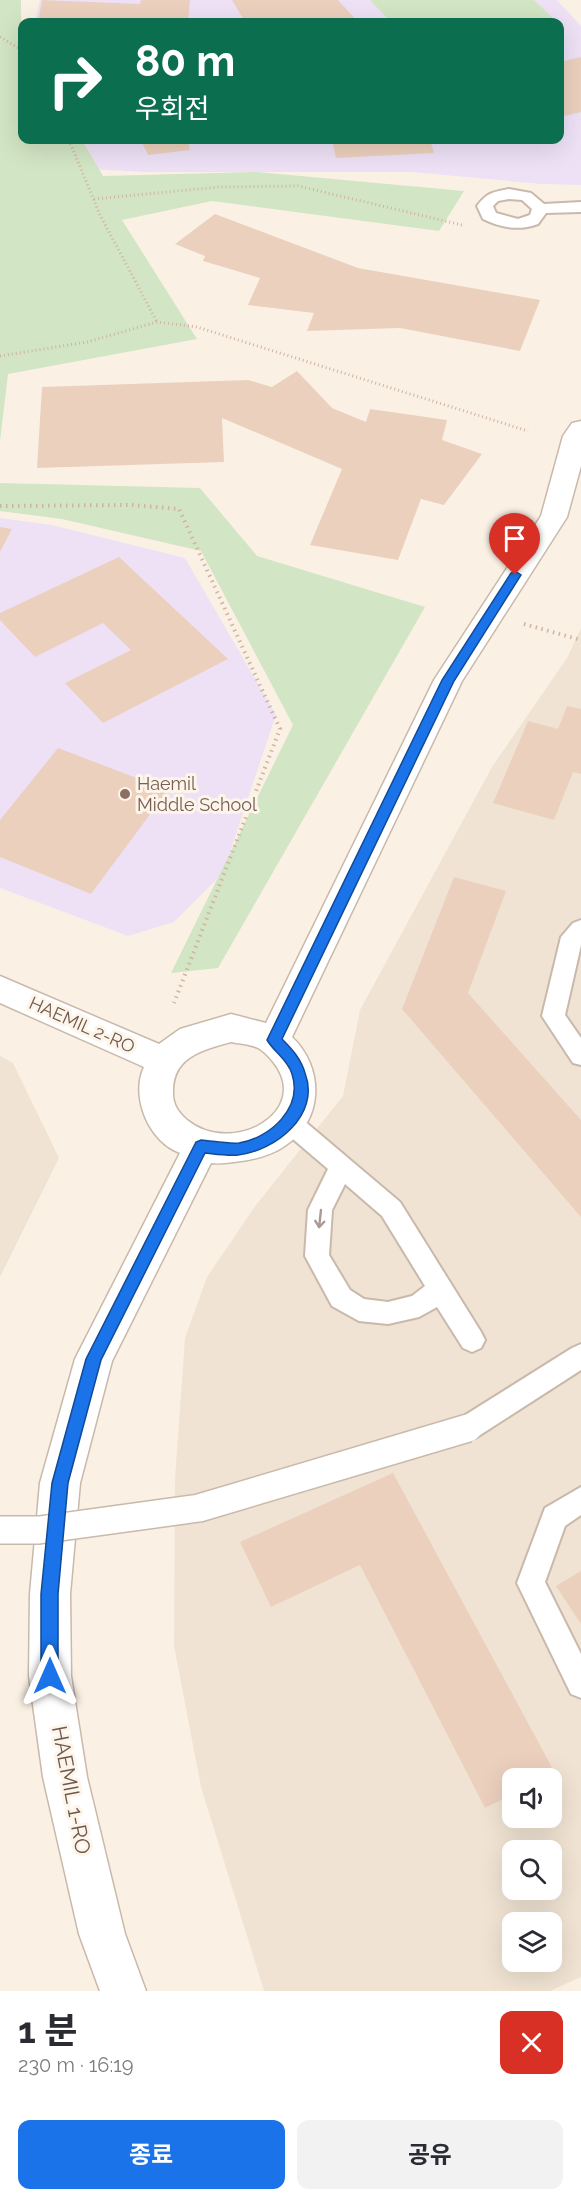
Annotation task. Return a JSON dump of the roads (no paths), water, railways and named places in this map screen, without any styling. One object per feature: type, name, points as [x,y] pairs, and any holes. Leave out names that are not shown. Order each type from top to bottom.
[{"type":"street","points":[[274,1040],[448,680],[554,517],[576,436],[581,429]]},
{"type":"street","name":"HAEMIL 2-RO","points":[[0,989],[164,1061]]},
{"type":"street","points":[[231,1028],[274,1040],[290,1056],[299,1074],[301,1094],[294,1114],[281,1130],[261,1143],[237,1149],[201,1146],[171,1129],[159,1111],[154,1091],[157,1071],[169,1053],[185,1040],[207,1031],[231,1028]]},
{"type":"street","name":"HAEMIL 1-RO","points":[[123,1991],[102,1934],[65,1777],[50,1676],[50,1594],[60,1483],[93,1359],[201,1146]]},
{"type":"lane","points":[[540,208],[581,207]]},
{"type":"lane","points":[[581,929],[572,937],[553,1016],[581,1056]]},
{"type":"lane","points":[[288,1121],[391,1209],[472,1340]]},
{"type":"lane","points":[[342,1165],[320,1210],[317,1256],[341,1298],[359,1310],[388,1313],[419,1306],[441,1289]]},
{"type":"lane","points":[[0,1530],[39,1530],[199,1508],[468,1428],[581,1356]]},
{"type":"lane","points":[[581,1500],[555,1517],[531,1583],[581,1684]]},
{"type":"place","name":"Haemil Middle School","points":[[125,794]]}]
